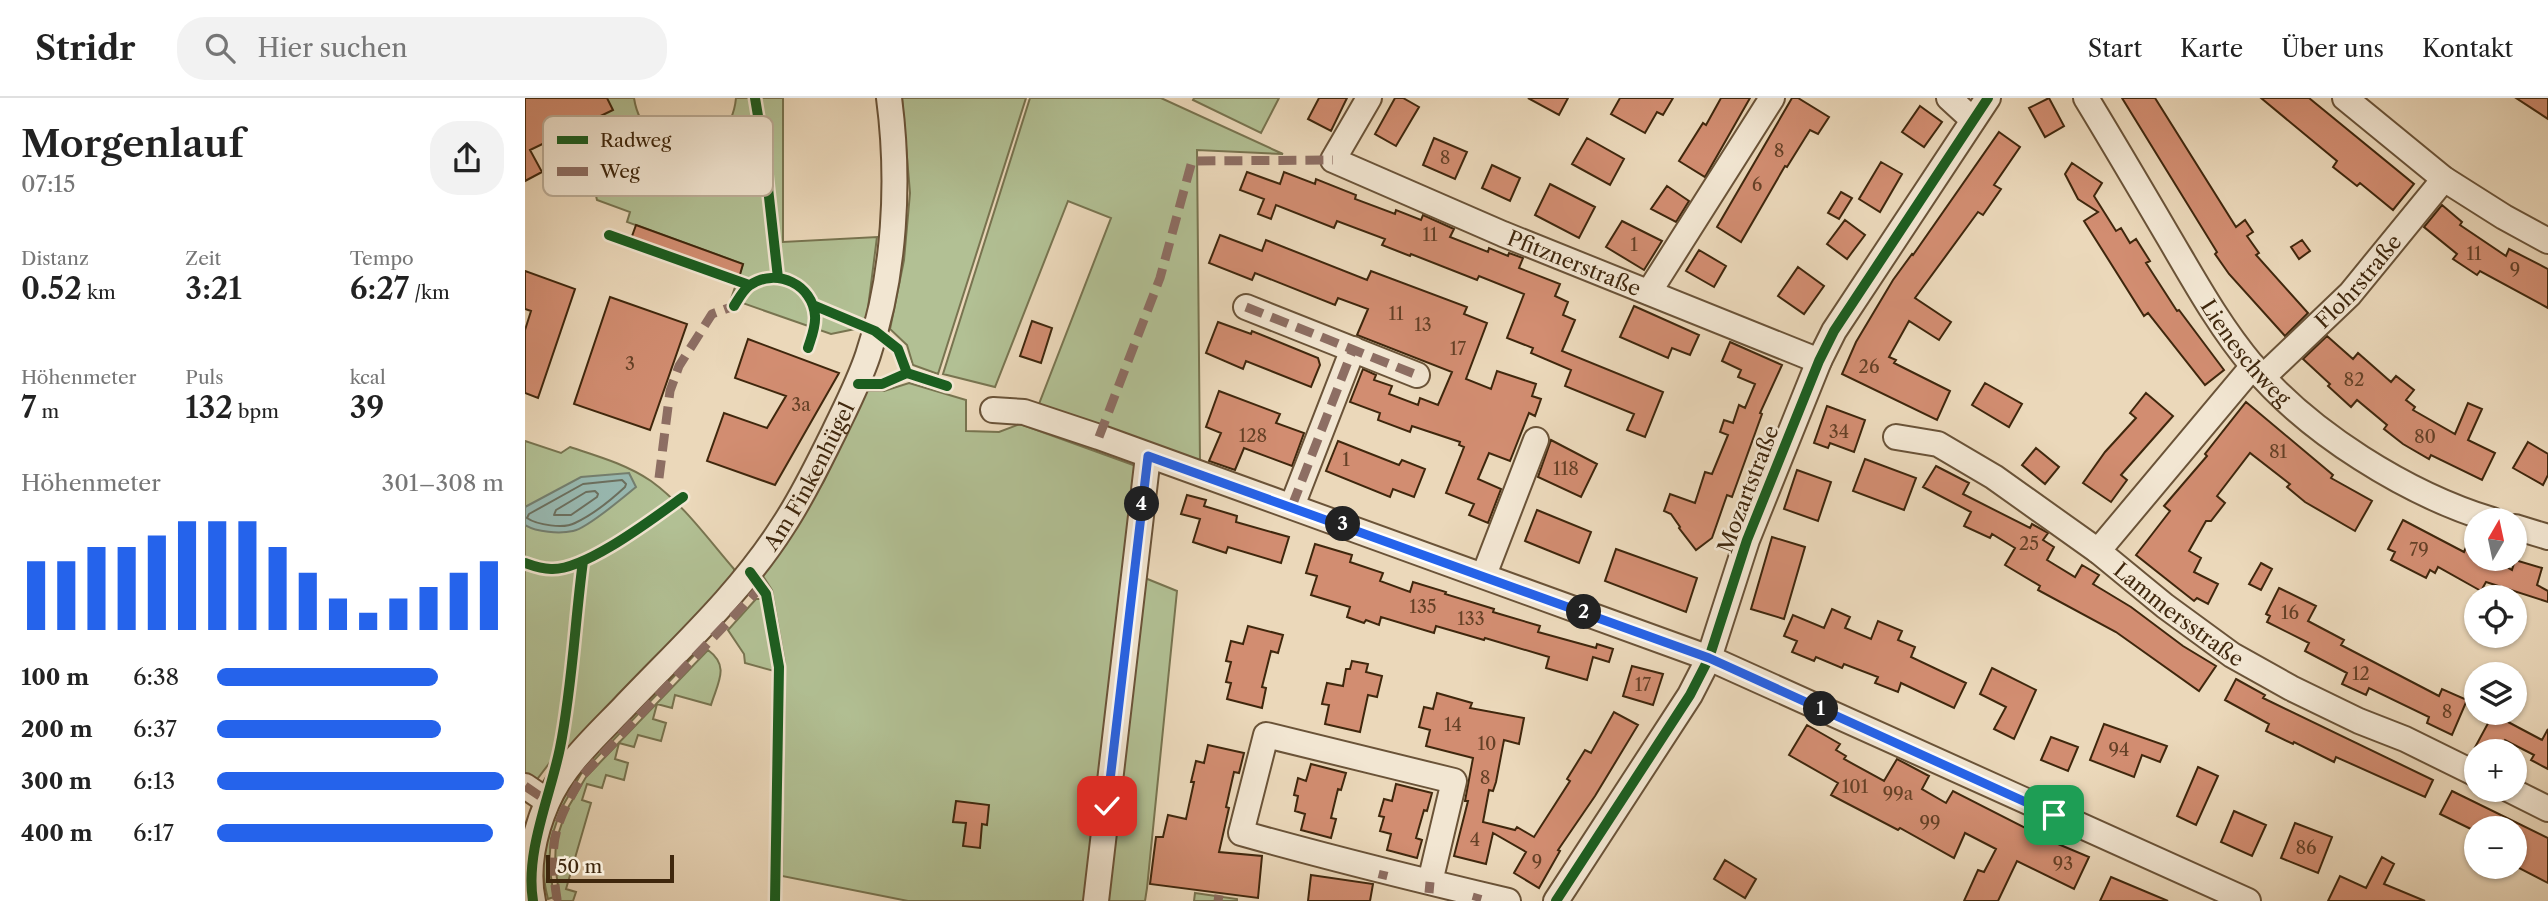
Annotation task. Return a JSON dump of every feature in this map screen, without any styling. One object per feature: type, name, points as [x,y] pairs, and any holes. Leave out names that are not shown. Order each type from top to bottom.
[{"type":"street","name":"Am Finkenhügel","points":[[533,901],[531,868],[534,840],[547,801],[572,761],[750,572],[783,526],[806,486],[858,384],[869,353],[885,285],[892,226],[893,176],[889,98]]},
{"type":"street","name":"Pfitznerstraße","points":[[1369,98],[1333,160],[1503,234],[1819,361]]},
{"type":"street","points":[[1649,292],[1772,98]]},
{"type":"street","points":[[1949,98],[1973,120]]},
{"type":"street","name":"Mozartstraße","points":[[1556,901],[1690,695],[1709,658],[1747,540],[1819,361],[1834,331],[1988,98]]},
{"type":"street","name":"Lieneschweg","points":[[2086,98],[2217,320],[2258,372],[2307,418],[2363,460],[2403,483],[2464,510]]},
{"type":"street","points":[[2345,98],[2444,179],[2504,218],[2548,242]]},
{"type":"street","name":"Flohrstraße","points":[[2098,551],[2258,372],[2350,293],[2444,179]]},
{"type":"street","points":[[1246,307],[1417,375]]},
{"type":"street","points":[[1292,506],[1353,349]]},
{"type":"street","points":[[993,410],[1024,412],[1292,506],[1709,658],[2248,901]]},
{"type":"street","name":"Lammersstraße","points":[[1896,437],[1938,444],[1993,477],[2098,551],[2165,606],[2232,655],[2291,688],[2464,768]]},
{"type":"street","points":[[1483,575],[1537,440]]},
{"type":"street","points":[[1095,901],[1148,456]]},
{"type":"street","points":[[2527,531],[2548,537]]},
{"type":"street","points":[[1430,882],[1454,781],[1266,735],[1241,833],[1430,882],[1508,901]]},
{"type":"street","points":[[525,786],[547,801]]},
{"type":"street","points":[[2527,798],[2548,809]]},
{"type":"green space","points":[[607,98],[634,98],[640,116],[583,116]]},
{"type":"green space","points":[[736,98],[783,98],[783,242],[877,237],[867,316],[855,329],[831,334],[731,299],[743,264],[627,222],[630,212],[597,200],[596,196],[773,196],[773,116],[731,116]]},
{"type":"green space","points":[[902,98],[1026,98],[938,374],[913,365],[907,345],[890,329],[904,260],[910,193]]},
{"type":"green space","points":[[1030,98],[1161,98],[1283,154],[1197,150],[1200,463],[1039,404],[1111,218],[1068,201],[995,387],[943,374]]},
{"type":"green space","points":[[1279,98],[1261,133],[1193,100]]},
{"type":"green space","points":[[909,383],[966,400],[966,431],[999,432],[1020,424],[1136,466],[1085,901],[908,901],[782,876],[785,663],[772,590],[761,573],[824,481],[865,391],[884,391]]},
{"type":"green space","points":[[525,441],[561,453],[570,447],[611,461],[651,481],[685,511],[734,569],[734,577],[564,756],[551,761],[535,782],[525,773]]},
{"type":"green space","points":[[1140,576],[1177,591],[1147,888],[1145,901],[1103,901]]},
{"type":"green space","points":[[756,599],[761,599],[764,605],[774,671],[745,663],[744,654],[728,630]]},
{"type":"green space","points":[[703,646],[581,774],[561,809],[551,839],[549,864],[554,897],[548,899],[543,872],[544,848],[549,825],[571,783],[602,745],[693,647]]},
{"type":"green space","points":[[708,650],[719,662],[720,668],[719,682],[711,705],[675,695],[672,708],[657,704],[653,719],[666,723],[661,741],[638,735],[634,747],[619,743],[615,759],[628,763],[624,780],[606,775],[602,788],[587,784],[582,800],[591,803],[566,889],[576,892],[573,901],[560,901],[555,864],[556,841],[566,811],[586,777]]},
{"type":"green space","points":[[1195,893],[1237,899],[1237,901],[1194,901]]},
{"type":"water","points":[[629,473],[636,487],[579,529],[555,532],[525,525],[525,507],[581,477]]},
{"type":"building","points":[[525,98],[607,98],[613,110],[601,116],[543,116],[543,144],[530,150],[542,172],[525,181]]},
{"type":"building","points":[[1319,98],[1347,98],[1331,131],[1308,119]]},
{"type":"building","points":[[1395,98],[1403,98],[1419,107],[1396,146],[1375,134]]},
{"type":"building","points":[[1528,98],[1568,98],[1559,115]]},
{"type":"building","points":[[1620,98],[1673,98],[1663,115],[1657,112],[1645,133],[1611,114]]},
{"type":"building","points":[[1721,98],[1750,98],[1705,177],[1679,161],[1703,123],[1706,125]]},
{"type":"building","points":[[1792,98],[1798,98],[1829,117],[1818,134],[1810,130],[1787,167],[1785,166],[1741,242],[1717,227]]},
{"type":"building","points":[[2049,98],[2064,126],[2045,137],[2029,108]]},
{"type":"building","points":[[2122,98],[2155,98],[2236,227],[2245,220],[2253,232],[2247,236],[2259,253],[2256,255],[2308,313],[2285,336],[2229,274],[2215,254],[2217,252]]},
{"type":"building","points":[[2261,98],[2309,98],[2414,184],[2393,210],[2360,183],[2357,186],[2333,167],[2337,161]]},
{"type":"building","points":[[2516,98],[2548,98],[2548,119]]},
{"type":"building","points":[[1920,106],[1942,122],[1924,147],[1902,132]]},
{"type":"building","points":[[1999,132],[2020,147],[1994,185],[2001,189],[1983,215],[1978,212],[1915,298],[1951,322],[1939,340],[1909,321],[1889,357],[1896,360],[1894,363],[1950,391],[1937,420],[1842,374],[1856,342],[1893,280]]},
{"type":"building","points":[[1434,138],[1467,152],[1455,179],[1423,165]]},
{"type":"building","points":[[1587,138],[1624,159],[1610,185],[1572,164]]},
{"type":"building","points":[[1881,162],[1902,174],[1880,212],[1859,199]]},
{"type":"building","points":[[2072,163],[2102,183],[2094,196],[2116,231],[2121,228],[2130,243],[2136,239],[2150,261],[2146,263],[2177,311],[2179,310],[2224,370],[2205,385],[2148,313],[2144,316],[2084,221],[2098,212],[2078,199],[2065,174]]},
{"type":"building","points":[[1492,165],[1520,178],[1510,201],[1482,188]]},
{"type":"building","points":[[1247,172],[1280,184],[1284,172],[1315,184],[1316,179],[1356,195],[1355,199],[1395,214],[1396,210],[1421,220],[1423,215],[1454,229],[1450,237],[1488,252],[1489,248],[1508,256],[1509,253],[1523,258],[1519,268],[1560,284],[1555,296],[1568,302],[1563,315],[1575,320],[1562,351],[1663,392],[1645,437],[1627,430],[1634,414],[1565,386],[1571,370],[1531,353],[1533,348],[1507,338],[1524,294],[1479,276],[1477,280],[1411,254],[1410,256],[1382,245],[1385,239],[1337,221],[1334,228],[1276,205],[1271,219],[1258,214],[1264,199],[1240,190]]},
{"type":"building","points":[[1550,184],[1595,207],[1579,238],[1535,215]]},
{"type":"building","points":[[1667,186],[1689,201],[1676,222],[1651,209]]},
{"type":"building","points":[[1841,192],[1852,198],[1839,219],[1828,213]]},
{"type":"building","points":[[2442,205],[2462,222],[2460,225],[2506,256],[2509,249],[2548,269],[2548,308],[2480,271],[2477,275],[2453,259],[2457,254],[2424,227]]},
{"type":"building","points":[[1845,220],[1865,235],[1847,259],[1827,244]]},
{"type":"building","points":[[1622,221],[1662,241],[1644,270],[1606,247]]},
{"type":"building","points":[[636,225],[743,264],[739,278],[631,239]]},
{"type":"building","points":[[1220,235],[1262,251],[1266,240],[1367,280],[1371,271],[1467,307],[1464,314],[1487,323],[1466,379],[1491,389],[1497,371],[1536,384],[1532,396],[1541,399],[1535,416],[1529,413],[1510,461],[1489,453],[1478,479],[1501,489],[1488,523],[1469,515],[1474,504],[1446,493],[1464,447],[1459,445],[1460,442],[1412,426],[1410,432],[1378,420],[1380,413],[1350,402],[1363,369],[1376,375],[1374,380],[1392,386],[1389,394],[1418,405],[1420,398],[1438,405],[1452,372],[1357,335],[1368,309],[1338,298],[1335,305],[1255,273],[1252,280],[1209,263]]},
{"type":"building","points":[[2302,240],[2310,251],[2299,259],[2291,247]]},
{"type":"building","points":[[1699,250],[1726,266],[1714,287],[1686,271]]},
{"type":"building","points":[[1798,267],[1824,286],[1804,314],[1778,296]]},
{"type":"building","points":[[525,271],[575,289],[538,398],[525,393],[525,330],[531,311],[525,309]]},
{"type":"building","points":[[610,297],[687,324],[650,430],[574,404]]},
{"type":"building","points":[[1634,306],[1699,335],[1690,355],[1672,348],[1668,358],[1620,337]]},
{"type":"building","points":[[1032,321],[1052,328],[1041,363],[1020,356]]},
{"type":"building","points":[[1218,322],[1251,334],[1252,331],[1318,358],[1320,365],[1311,387],[1246,361],[1243,369],[1206,353]]},
{"type":"building","points":[[2327,336],[2353,359],[2358,353],[2391,382],[2396,376],[2414,390],[2406,400],[2415,407],[2413,410],[2455,434],[2468,403],[2482,409],[2468,440],[2495,453],[2482,480],[2431,455],[2429,459],[2403,444],[2384,429],[2387,425],[2357,400],[2351,407],[2328,386],[2330,384],[2303,359]]},
{"type":"building","points":[[748,339],[839,373],[775,485],[707,461],[724,413],[767,428],[786,396],[735,378]]},
{"type":"building","points":[[1730,342],[1782,365],[1760,413],[1762,414],[1732,497],[1727,495],[1712,538],[1696,550],[1671,514],[1664,511],[1670,494],[1695,503],[1705,472],[1712,474],[1728,435],[1720,432],[1724,420],[1733,423],[1739,405],[1745,408],[1755,384],[1738,377],[1741,370],[1722,361]]},
{"type":"building","points":[[1985,383],[2022,404],[2009,427],[1972,405]]},
{"type":"building","points":[[1219,391],[1280,414],[1276,423],[1304,433],[1292,466],[1244,448],[1235,470],[1209,461],[1221,433],[1206,427]]},
{"type":"building","points":[[2146,393],[2173,416],[2121,475],[2127,480],[2111,502],[2083,483],[2105,452],[2136,418],[2130,413]]},
{"type":"building","points":[[2246,402],[2333,475],[2331,478],[2372,501],[2355,531],[2305,502],[2287,487],[2290,484],[2250,453],[2217,496],[2225,503],[2211,521],[2206,521],[2189,551],[2201,558],[2194,572],[2218,584],[2208,604],[2197,598],[2194,601],[2136,555],[2170,511],[2164,506],[2207,456],[2205,454]]},
{"type":"building","points":[[1827,406],[1865,420],[1854,452],[1830,443],[1828,448],[1814,443]]},
{"type":"building","points":[[1551,440],[1597,464],[1581,497],[1538,477]]},
{"type":"building","points":[[1338,441],[1399,465],[1402,460],[1425,469],[1414,497],[1393,489],[1390,497],[1326,471]]},
{"type":"building","points":[[2528,442],[2548,454],[2548,475],[2543,485],[2513,468]]},
{"type":"building","points":[[2036,448],[2059,467],[2045,484],[2022,465]]},
{"type":"building","points":[[1865,459],[1916,478],[1904,510],[1853,491]]},
{"type":"building","points":[[1936,466],[1969,483],[1963,494],[2030,528],[2032,524],[2048,533],[2043,540],[2054,547],[2047,560],[2075,577],[2082,565],[2099,575],[2093,584],[2216,666],[2199,691],[2116,632],[2038,590],[2040,586],[2005,565],[2015,548],[1992,534],[1990,538],[1964,526],[1971,512],[1923,487]]},
{"type":"building","points":[[1797,470],[1831,482],[1818,521],[1784,509]]},
{"type":"building","points":[[1187,495],[1206,500],[1204,506],[1237,516],[1236,522],[1289,537],[1281,563],[1228,547],[1226,553],[1193,542],[1200,519],[1181,514]]},
{"type":"building","points":[[1537,510],[1591,532],[1579,563],[1525,541]]},
{"type":"building","points":[[2403,520],[2464,552],[2464,571],[2527,571],[2527,564],[2542,568],[2537,585],[2548,591],[2548,602],[2527,595],[2527,585],[2495,585],[2486,582],[2484,585],[2470,585],[2438,567],[2435,573],[2430,570],[2426,578],[2391,560],[2395,552],[2388,549]]},
{"type":"building","points":[[1772,537],[1805,547],[1784,619],[1751,609]]},
{"type":"building","points":[[1315,544],[1352,555],[1350,562],[1383,573],[1380,581],[1410,592],[1413,582],[1494,609],[1493,612],[1540,626],[1538,632],[1596,648],[1597,644],[1613,649],[1609,662],[1593,657],[1587,680],[1546,668],[1549,657],[1485,638],[1484,640],[1436,626],[1434,633],[1381,617],[1379,625],[1347,617],[1350,607],[1311,595],[1317,576],[1306,573]]},
{"type":"building","points":[[1616,549],[1697,578],[1686,612],[1605,581]]},
{"type":"building","points":[[2261,563],[2272,569],[2261,590],[2249,584]]},
{"type":"building","points":[[2279,588],[2316,606],[2308,621],[2344,640],[2341,645],[2439,696],[2442,689],[2464,699],[2464,707],[2452,735],[2427,723],[2429,717],[2369,688],[2366,695],[2342,684],[2347,673],[2305,651],[2309,643],[2267,622],[2270,616],[2266,614]]},
{"type":"building","points":[[1832,609],[1850,617],[1845,628],[1871,639],[1878,621],[1902,631],[1898,640],[1915,647],[1911,657],[1966,683],[1954,708],[1901,683],[1898,692],[1875,683],[1878,677],[1844,664],[1842,668],[1816,657],[1814,661],[1792,652],[1797,641],[1784,636],[1793,615],[1824,628]]},
{"type":"building","points":[[1248,626],[1283,635],[1278,653],[1271,651],[1262,687],[1266,688],[1262,708],[1227,699],[1231,683],[1226,682],[1231,662],[1226,661],[1231,641],[1243,644]]},
{"type":"building","points":[[1352,661],[1368,664],[1366,672],[1382,676],[1377,697],[1368,695],[1360,732],[1325,724],[1329,705],[1322,704],[1327,683],[1343,686],[1346,669],[1350,669]]},
{"type":"building","points":[[1632,666],[1663,674],[1653,705],[1623,696]]},
{"type":"building","points":[[1992,668],[2036,690],[2014,739],[1994,729],[2006,707],[1980,694]]},
{"type":"building","points":[[2236,679],[2265,695],[2263,698],[2433,780],[2425,797],[2336,757],[2334,762],[2266,731],[2269,724],[2225,700]]},
{"type":"building","points":[[1437,693],[1472,703],[1470,708],[1524,718],[1519,744],[1504,740],[1496,782],[1493,791],[1489,790],[1483,822],[1515,830],[1517,827],[1534,837],[1570,781],[1567,779],[1585,750],[1591,753],[1614,712],[1638,725],[1558,850],[1560,851],[1539,888],[1514,873],[1526,852],[1493,833],[1486,864],[1454,856],[1468,801],[1465,801],[1473,758],[1426,746],[1430,730],[1419,727],[1424,707],[1433,709]]},
{"type":"building","points":[[2104,724],[2167,746],[2160,762],[2142,755],[2134,777],[2090,760]]},
{"type":"building","points":[[1807,725],[1840,744],[1836,750],[1846,756],[1844,759],[1884,781],[1897,759],[1929,776],[1922,789],[1946,803],[1953,791],[2051,841],[2089,857],[2074,889],[2017,861],[1998,901],[1964,901],[1978,870],[1984,872],[1996,849],[1965,833],[1954,858],[1831,795],[1838,783],[1789,755]]},
{"type":"building","points":[[2487,725],[2514,725],[2542,740],[2548,729],[2548,769],[2531,760],[2534,755],[2527,751],[2527,739],[2479,739]]},
{"type":"building","points":[[2051,737],[2078,747],[2068,771],[2041,760]]},
{"type":"building","points":[[1208,745],[1244,753],[1239,773],[1234,772],[1219,852],[1262,856],[1258,898],[1150,884],[1156,837],[1163,837],[1168,815],[1186,819],[1196,761],[1204,763]]},
{"type":"building","points":[[1311,764],[1346,773],[1341,790],[1338,789],[1331,818],[1336,819],[1331,838],[1301,830],[1305,814],[1295,811],[1298,796],[1294,795],[1298,778],[1306,781]]},
{"type":"building","points":[[2198,767],[2218,776],[2196,825],[2177,816]]},
{"type":"building","points":[[1396,784],[1432,793],[1416,838],[1422,840],[1417,858],[1387,850],[1391,834],[1380,831],[1384,817],[1379,816],[1384,799],[1392,801]]},
{"type":"building","points":[[2452,791],[2464,797],[2464,802],[2474,802],[2503,816],[2464,816],[2464,826],[2440,814]]},
{"type":"building","points":[[956,801],[989,805],[987,825],[982,824],[980,848],[963,846],[966,823],[953,822]]},
{"type":"building","points":[[2234,811],[2266,825],[2252,856],[2221,842]]},
{"type":"building","points":[[2295,823],[2332,837],[2318,873],[2281,858]]},
{"type":"building","points":[[2527,828],[2548,838],[2548,883],[2527,872]]},
{"type":"building","points":[[2382,857],[2394,864],[2384,884],[2425,901],[2328,901],[2340,876],[2366,888]]},
{"type":"building","points":[[1725,860],[1756,879],[1745,898],[1714,879]]},
{"type":"building","points":[[1311,875],[1373,884],[1370,901],[1308,901]]},
{"type":"building","points":[[2111,877],[2168,901],[2100,901]]},
{"type":"marked path","points":[[1099,437],[1160,278],[1192,161],[1333,160]]},
{"type":"marked path","points":[[659,478],[670,391],[679,366],[712,314],[736,303]]},
{"type":"marked path","points":[[1246,307],[1417,375]]},
{"type":"marked path","points":[[1292,506],[1353,349]]},
{"type":"marked path","points":[[554,901],[557,899],[553,863],[556,834],[565,807],[583,775],[762,586]]},
{"type":"marked path","points":[[525,786],[547,801],[548,797]]},
{"type":"marked path","points":[[1382,879],[1384,871]]},
{"type":"marked path","points":[[1429,893],[1430,882]]},
{"type":"marked path","points":[[1476,901],[1478,894]]},
{"type":"marked path","points":[[1218,901],[1219,895]]},
{"type":"cycle path","points":[[755,98],[758,116]]},
{"type":"cycle path","points":[[1556,901],[1690,695],[1709,658],[1747,540],[1819,361],[1834,331],[1988,98]]},
{"type":"cycle path","points":[[769,196],[778,278]]},
{"type":"cycle path","points":[[609,235],[749,285]]},
{"type":"cycle path","points":[[734,306],[741,294],[760,280],[771,278],[792,282],[801,288],[813,305],[815,324],[808,348]]},
{"type":"cycle path","points":[[813,305],[875,331],[898,349],[907,373]]},
{"type":"cycle path","points":[[858,384],[882,384],[907,373],[947,386]]},
{"type":"cycle path","points":[[525,563],[551,569],[582,561],[638,529],[683,497]]},
{"type":"cycle path","points":[[533,901],[532,863],[564,725],[583,561]]},
{"type":"cycle path","points":[[750,572],[766,594],[779,667],[775,901]]},
{"type":"route","points":[[1107,806],[1148,456],[1221,480],[1709,658],[2054,815]]}]
